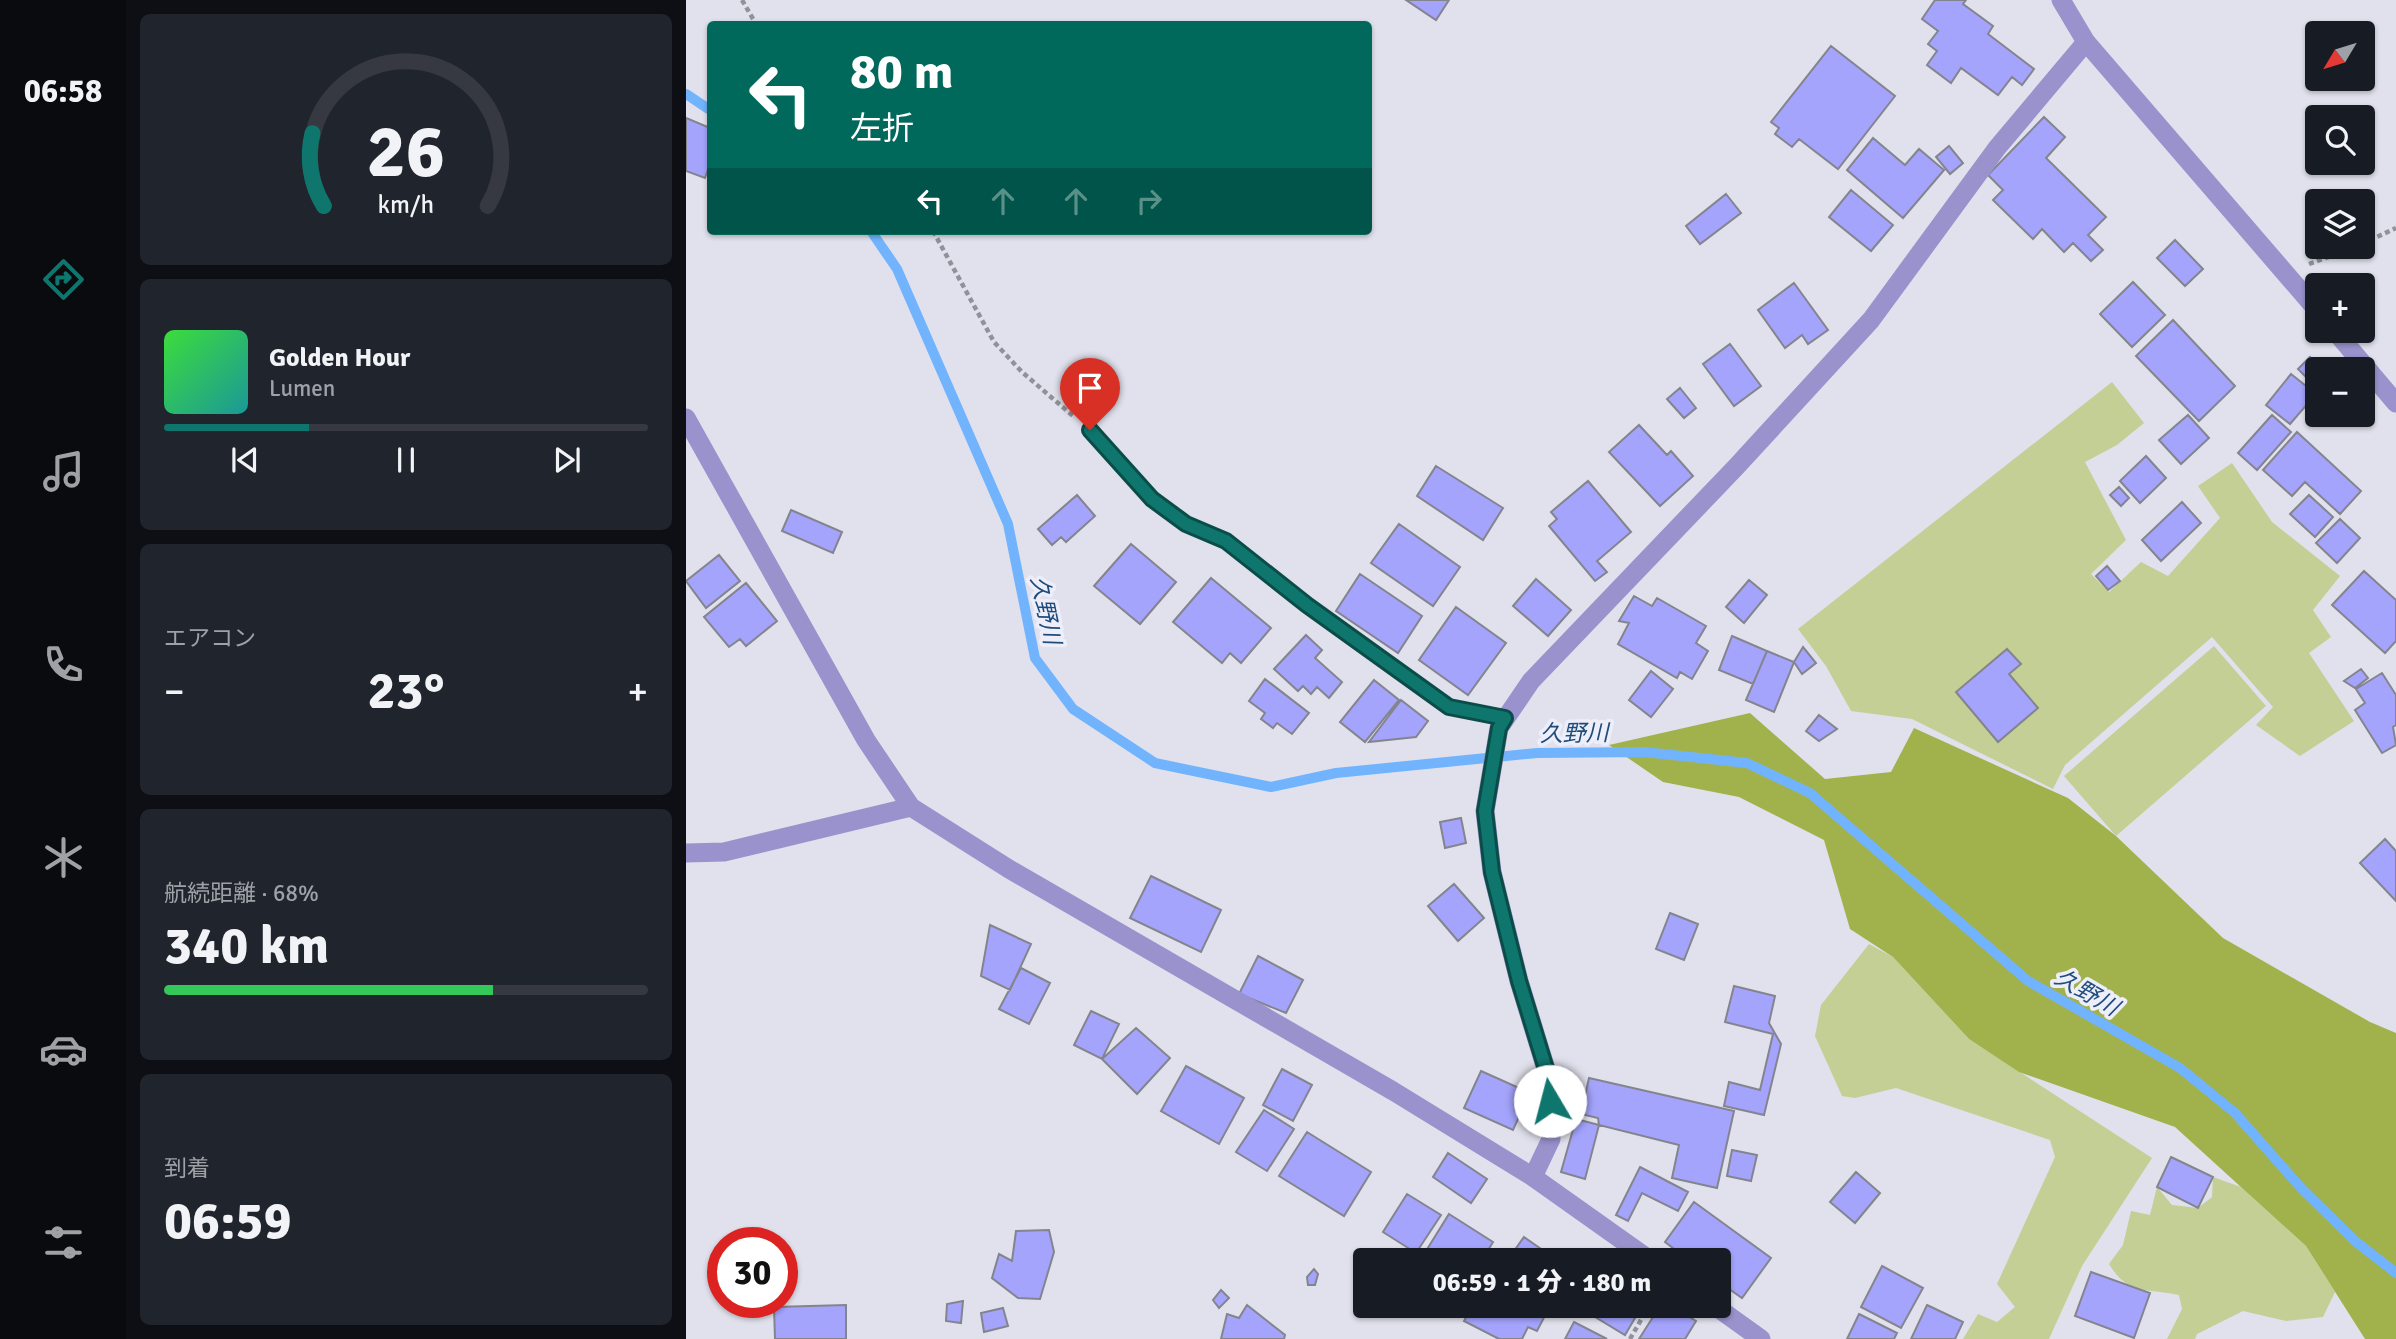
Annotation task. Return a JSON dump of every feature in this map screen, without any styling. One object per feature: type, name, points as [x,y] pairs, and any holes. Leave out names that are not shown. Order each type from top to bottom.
[{"type":"street","points":[[2061,0],[2086,42],[2305,295]]},
{"type":"street","points":[[1533,1177],[1551,1139],[1550,1082],[1519,981],[1492,872],[1485,811],[1502,723],[1531,681],[1736,467],[1871,320],[1997,148],[2086,42]]},
{"type":"street","points":[[2345,343],[2396,403]]},
{"type":"street","points":[[686,418],[866,740],[911,807],[1009,869],[1209,982],[1533,1177],[1633,1248]]},
{"type":"street","points":[[686,853],[724,852],[911,807]]},
{"type":"street","points":[[1731,1317],[1761,1339]]},
{"type":"lane","points":[[1090,430],[1152,499],[1186,524],[1226,541],[1307,605],[1449,707],[1502,723]]},
{"type":"path","points":[[741,0],[754,21]]},
{"type":"path","points":[[2375,238],[2396,228]]},
{"type":"path","points":[[935,235],[994,342],[1021,372],[1090,430]]},
{"type":"path","points":[[2286,272],[2322,259]]},
{"type":"path","points":[[1630,1339],[1642,1318]]},
{"type":"green space","points":[[2112,382],[2144,423],[2117,445],[2085,462],[2126,540],[2091,574],[2109,592],[2141,562],[2168,576],[2220,518],[2198,486],[2232,463],[2272,522],[2340,576],[2313,610],[2331,637],[2309,653],[2354,721],[2300,756],[2256,725],[2273,707],[2212,637],[2065,765],[2053,789],[1912,719],[1851,711],[1826,666],[1798,629]]},
{"type":"green space","points":[[2214,646],[2266,706],[2116,836],[2064,776]]},
{"type":"green space","points":[[1750,713],[1825,779],[1891,772],[1914,728],[2068,798],[2116,836],[2223,938],[2370,1022],[2396,1033],[2396,1339],[2365,1339],[2306,1246],[2175,1127],[2019,1072],[1969,1039],[1893,957],[1850,929],[1824,840],[1739,797],[1663,782],[1609,745]]},
{"type":"green space","points":[[1869,944],[1893,957],[1969,1039],[2152,1158],[2082,1266],[2049,1339],[1963,1339],[1978,1314],[1997,1322],[2015,1307],[1997,1284],[2055,1157],[2050,1140],[1896,1088],[1855,1098],[1842,1096],[1815,1036],[1821,1005]]},
{"type":"green space","points":[[2213,1177],[2241,1187],[2306,1246],[2335,1292],[2323,1317],[2286,1321],[2243,1311],[2197,1334],[2195,1339],[2167,1339],[2182,1309],[2179,1295],[2131,1286],[2116,1274],[2109,1264],[2123,1245],[2131,1211],[2150,1215],[2157,1187],[2172,1205],[2198,1208],[2212,1197]]},
{"type":"building","points":[[1406,0],[1449,0],[1436,20]]},
{"type":"building","points":[[1935,0],[1966,0],[1963,4],[1993,26],[1988,34],[2034,69],[2022,85],[2012,77],[1998,95],[1961,68],[1951,83],[1927,65],[1937,51],[1928,44],[1938,31],[1922,19]]},
{"type":"building","points":[[1831,46],[1895,96],[1838,169],[1799,139],[1792,147],[1775,134],[1779,128],[1771,122]]},
{"type":"building","points":[[2044,117],[2065,137],[2046,158],[2106,217],[2088,235],[2103,250],[2091,261],[2073,243],[2064,252],[2042,229],[2033,239],[1993,200],[2003,190],[1988,175]]},
{"type":"building","points":[[686,118],[707,127],[707,172],[705,178],[686,171]]},
{"type":"building","points":[[1873,138],[1905,165],[1919,149],[1944,170],[1903,218],[1847,170]]},
{"type":"building","points":[[1949,146],[1963,163],[1950,174],[1936,157]]},
{"type":"building","points":[[1851,190],[1893,225],[1871,251],[1829,217]]},
{"type":"building","points":[[1726,194],[1741,213],[1700,244],[1686,226]]},
{"type":"building","points":[[2175,240],[2203,269],[2185,286],[2157,258]]},
{"type":"building","points":[[2133,282],[2165,315],[2132,347],[2100,314]]},
{"type":"building","points":[[1794,283],[1828,330],[1808,344],[1802,335],[1785,348],[1758,310]]},
{"type":"building","points":[[2173,320],[2235,386],[2199,421],[2136,356]]},
{"type":"building","points":[[1730,344],[1761,386],[1734,406],[1703,364]]},
{"type":"building","points":[[2305,362],[2305,376],[2298,369]]},
{"type":"building","points":[[2291,374],[2305,385],[2305,407],[2290,424],[2266,405]]},
{"type":"building","points":[[1680,388],[1696,408],[1684,418],[1667,399]]},
{"type":"building","points":[[2188,415],[2209,438],[2181,464],[2159,440]]},
{"type":"building","points":[[2272,415],[2291,432],[2257,470],[2238,453]]},
{"type":"building","points":[[1639,425],[1667,455],[1671,451],[1693,476],[1660,506],[1609,452]]},
{"type":"building","points":[[2297,432],[2361,491],[2340,514],[2305,482],[2292,496],[2263,470]]},
{"type":"building","points":[[2146,456],[2166,478],[2140,503],[2120,481]]},
{"type":"building","points":[[1436,466],[1503,508],[1483,540],[1417,496]]},
{"type":"building","points":[[1588,481],[1631,532],[1597,561],[1607,572],[1595,581],[1549,526],[1557,519],[1551,512]]},
{"type":"building","points":[[2119,487],[2129,498],[2121,506],[2110,495]]},
{"type":"building","points":[[1077,495],[1095,516],[1066,542],[1061,537],[1052,545],[1038,529]]},
{"type":"building","points":[[2309,495],[2333,517],[2315,537],[2290,514]]},
{"type":"building","points":[[2182,502],[2201,523],[2161,561],[2142,540]]},
{"type":"building","points":[[791,510],[842,532],[833,553],[782,531]]},
{"type":"building","points":[[2340,519],[2360,538],[2337,563],[2316,543]]},
{"type":"building","points":[[1399,524],[1460,567],[1433,606],[1371,563]]},
{"type":"building","points":[[1131,544],[1176,582],[1140,624],[1094,586]]},
{"type":"building","points":[[719,555],[740,581],[706,608],[686,581]]},
{"type":"building","points":[[2107,566],[2120,581],[2108,590],[2096,576]]},
{"type":"building","points":[[2364,571],[2396,600],[2396,641],[2385,653],[2332,605]]},
{"type":"building","points":[[1360,574],[1422,616],[1398,653],[1336,611]]},
{"type":"building","points":[[1211,578],[1271,628],[1241,663],[1230,653],[1222,663],[1173,622]]},
{"type":"building","points":[[1536,579],[1571,610],[1548,636],[1513,606]]},
{"type":"building","points":[[1749,580],[1767,595],[1744,623],[1726,607]]},
{"type":"building","points":[[746,583],[777,621],[746,646],[740,639],[729,647],[704,617]]},
{"type":"building","points":[[1634,596],[1652,606],[1657,598],[1706,626],[1696,643],[1708,651],[1692,679],[1680,672],[1677,678],[1618,644],[1629,623],[1619,621]]},
{"type":"building","points":[[1456,607],[1506,643],[1468,695],[1419,660]]},
{"type":"building","points":[[1306,635],[1322,650],[1315,658],[1342,682],[1329,698],[1317,687],[1311,694],[1303,686],[1298,691],[1274,669]]},
{"type":"building","points":[[1732,636],[1767,651],[1753,684],[1719,670]]},
{"type":"building","points":[[1803,647],[1816,663],[1802,674],[1794,662]]},
{"type":"building","points":[[2007,649],[2021,664],[2009,674],[2038,708],[1998,742],[1956,692]]},
{"type":"building","points":[[1767,651],[1794,662],[1774,712],[1746,700]]},
{"type":"building","points":[[2361,669],[2368,678],[2355,688],[2344,681]]},
{"type":"building","points":[[1651,671],[1673,689],[1651,717],[1629,700]]},
{"type":"building","points":[[2382,673],[2396,695],[2396,725],[2393,727],[2396,745],[2382,753],[2355,710],[2365,703],[2356,689]]},
{"type":"building","points":[[1265,679],[1309,713],[1292,734],[1277,723],[1273,728],[1261,719],[1265,713],[1249,701]]},
{"type":"building","points":[[1374,680],[1399,700],[1365,742],[1340,722]]},
{"type":"building","points":[[1401,700],[1428,721],[1416,737],[1369,742]]},
{"type":"building","points":[[1819,715],[1837,729],[1819,741],[1806,731]]},
{"type":"building","points":[[1461,818],[1466,843],[1445,848],[1440,822]]},
{"type":"building","points":[[2385,839],[2396,851],[2396,901],[2360,863]]},
{"type":"building","points":[[1151,876],[1221,910],[1201,952],[1130,918]]},
{"type":"building","points":[[1454,884],[1484,918],[1458,941],[1428,906]]},
{"type":"building","points":[[1670,913],[1698,924],[1684,960],[1656,949]]},
{"type":"building","points":[[990,925],[1031,944],[1010,990],[981,976]]},
{"type":"building","points":[[1258,956],[1303,980],[1286,1013],[1239,994]]},
{"type":"building","points":[[1021,968],[1050,983],[1029,1024],[999,1009]]},
{"type":"building","points":[[1734,986],[1775,996],[1769,1023],[1781,1044],[1764,1115],[1724,1106],[1729,1082],[1760,1090],[1773,1034],[1725,1022]]},
{"type":"building","points":[[1091,1011],[1119,1024],[1102,1059],[1074,1045]]},
{"type":"building","points":[[1136,1028],[1170,1058],[1137,1094],[1102,1059]]},
{"type":"building","points":[[1186,1066],[1244,1098],[1219,1144],[1161,1111]]},
{"type":"building","points":[[1282,1069],[1312,1085],[1293,1121],[1263,1105]]},
{"type":"building","points":[[1481,1071],[1530,1093],[1513,1130],[1464,1108]]},
{"type":"building","points":[[1589,1078],[1734,1111],[1717,1188],[1672,1178],[1679,1145],[1599,1125],[1598,1118],[1581,1114]]},
{"type":"building","points":[[1264,1110],[1294,1129],[1267,1171],[1236,1152]]},
{"type":"building","points":[[1576,1119],[1599,1125],[1585,1179],[1561,1172]]},
{"type":"building","points":[[1307,1132],[1371,1172],[1344,1216],[1279,1176]]},
{"type":"building","points":[[1732,1150],[1757,1155],[1751,1181],[1727,1176]]},
{"type":"building","points":[[1448,1153],[1487,1179],[1471,1203],[1433,1177]]},
{"type":"building","points":[[2171,1157],[2213,1177],[2198,1208],[2157,1187]]},
{"type":"building","points":[[1640,1167],[1688,1192],[1678,1211],[1642,1193],[1628,1221],[1616,1215]]},
{"type":"building","points":[[1856,1172],[1880,1193],[1855,1223],[1830,1202]]},
{"type":"building","points":[[1407,1194],[1441,1215],[1419,1248],[1408,1248],[1383,1232]]},
{"type":"building","points":[[1694,1202],[1771,1258],[1742,1298],[1731,1290],[1731,1248],[1673,1248],[1665,1242]]},
{"type":"building","points":[[1449,1214],[1493,1242],[1489,1248],[1428,1248]]},
{"type":"building","points":[[1049,1230],[1054,1252],[1040,1299],[1018,1298],[992,1278],[999,1254],[1012,1261],[1016,1231]]},
{"type":"building","points":[[1524,1237],[1540,1248],[1516,1248]]},
{"type":"building","points":[[1882,1266],[1923,1288],[1901,1328],[1861,1307]]},
{"type":"building","points":[[1314,1269],[1318,1274],[1315,1285],[1308,1285],[1307,1277]]},
{"type":"building","points":[[2091,1272],[2150,1293],[2134,1338],[2075,1316]]},
{"type":"building","points":[[1221,1290],[1229,1298],[1219,1308],[1213,1300]]},
{"type":"building","points":[[963,1301],[961,1323],[946,1321],[947,1304]]},
{"type":"building","points":[[846,1305],[846,1339],[775,1339],[774,1318],[798,1318],[798,1306]]},
{"type":"building","points":[[1247,1305],[1285,1335],[1284,1339],[1221,1339],[1227,1314],[1239,1318]]},
{"type":"building","points":[[1927,1305],[1963,1322],[1955,1339],[1911,1339]]},
{"type":"building","points":[[1003,1308],[1008,1326],[984,1332],[981,1313]]},
{"type":"building","points":[[1859,1314],[1897,1333],[1894,1339],[1847,1339]]},
{"type":"building","points":[[1466,1318],[1544,1318],[1537,1331],[1528,1327],[1522,1339],[1499,1339],[1464,1321]]},
{"type":"building","points":[[1597,1318],[1635,1318],[1625,1335]]},
{"type":"building","points":[[1652,1318],[1691,1318],[1696,1321],[1685,1339],[1639,1339]]},
{"type":"building","points":[[1574,1322],[1607,1339],[1565,1339]]},
{"type":"waterway","name":"久野川","points":[[686,94],[707,108]]},
{"type":"waterway","name":"久野川","points":[[874,235],[897,269],[1008,524],[1035,658],[1073,709],[1155,763],[1271,787],[1336,773],[1537,753],[1644,752],[1747,763],[1810,793],[2028,981],[2180,1068],[2235,1113],[2301,1188],[2355,1241],[2396,1273]]},
{"type":"route","points":[[1090,430],[1152,499],[1186,524],[1226,541],[1307,605],[1449,707],[1505,718],[1499,728],[1485,811],[1492,872],[1519,981],[1550,1082],[1550,1101]]}]
